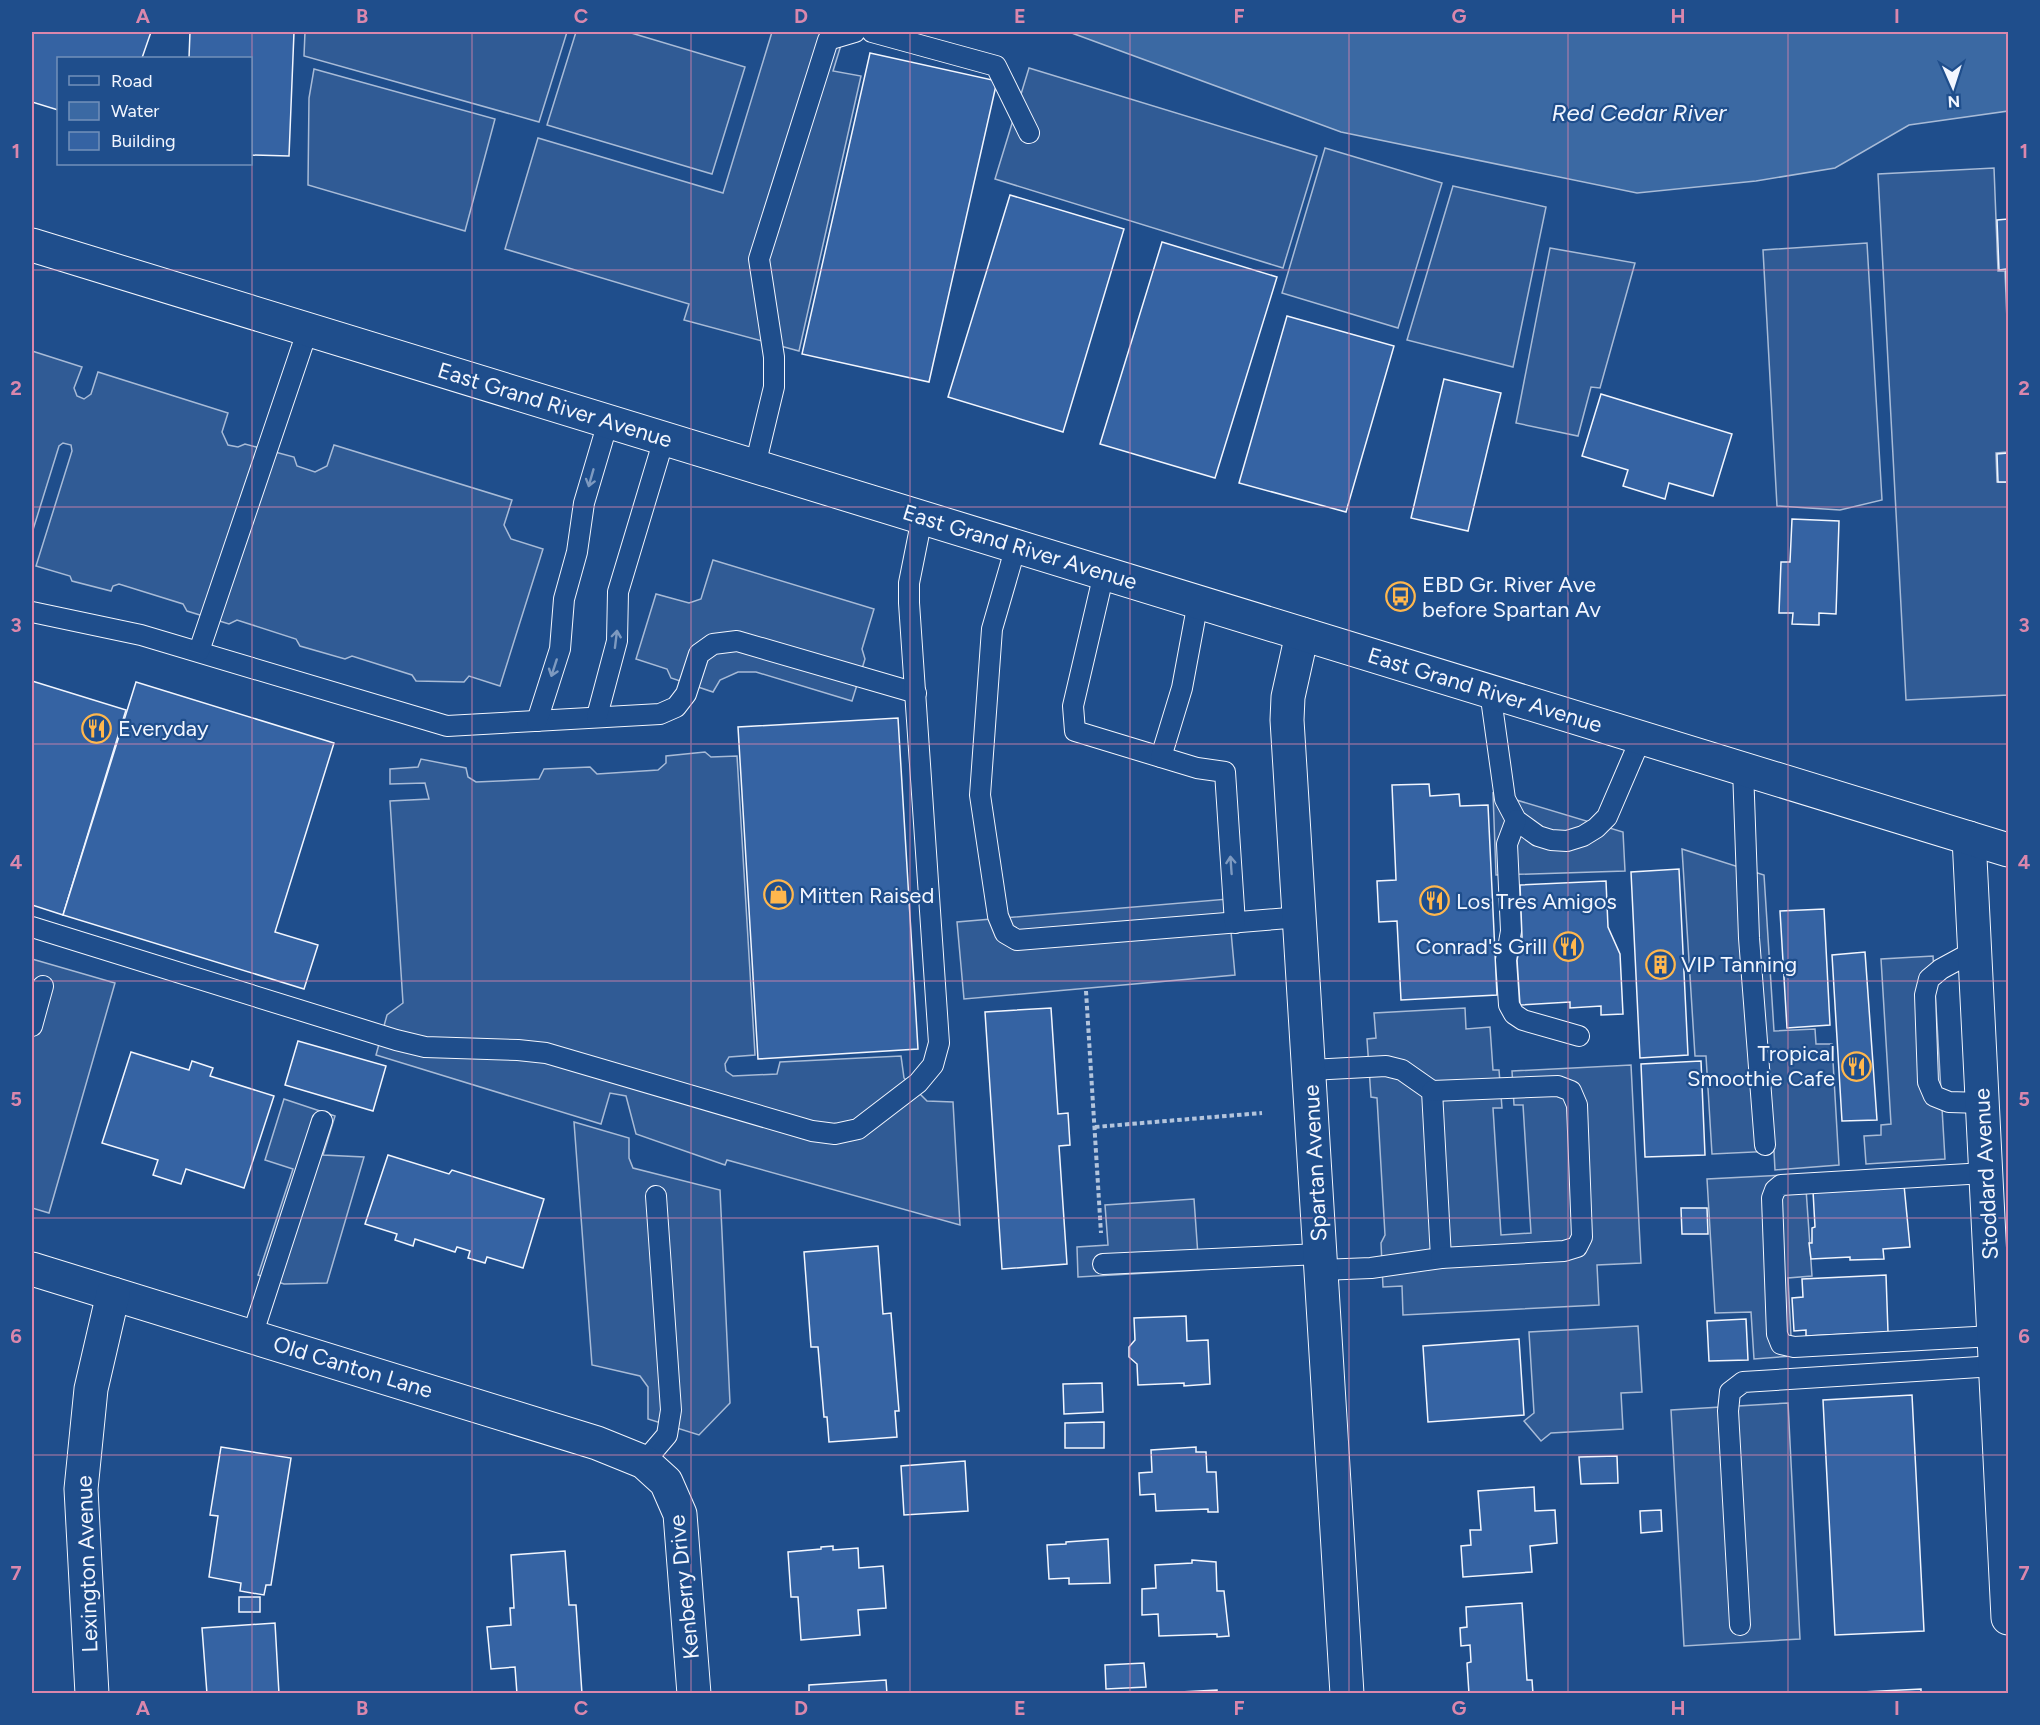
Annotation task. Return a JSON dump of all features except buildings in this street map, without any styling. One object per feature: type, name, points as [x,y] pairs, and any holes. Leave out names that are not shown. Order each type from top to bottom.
[{"type":"street","name":"East Grand River Avenue","points":[[32,245],[2008,850]]},
{"type":"street","name":"Spartan Avenue","points":[[1302,634],[1288,697],[1287,720],[1301,917],[1347,1694]]},
{"type":"street","name":"Stoddard Avenue","points":[[1969,838],[1985,1173],[1999,1256],[1994,1351],[2003,1410],[2008,1618]]},
{"type":"street","name":"Old Canton Lane","points":[[32,1269],[597,1443],[655,1472]]},
{"type":"street","name":"Lexington Avenue","points":[[92,1694],[81,1489],[91,1389],[112,1294]]},
{"type":"street","name":"Kenberry Drive","points":[[655,1472],[680,1514],[686,1565],[694,1694]]},
{"type":"lane","points":[[754,466],[774,387],[774,357],[759,259],[828,40],[855,32]]},
{"type":"lane","points":[[872,32],[996,66],[1029,133]]},
{"type":"lane","points":[[199,651],[308,329]]},
{"type":"lane","points":[[537,721],[560,649],[564,599],[577,552],[584,503],[608,422]]},
{"type":"lane","points":[[597,716],[617,641],[618,591],[664,439]]},
{"type":"lane","points":[[32,927],[396,1040],[425,1047],[546,1053],[812,1131],[835,1134],[858,1129],[918,1083],[933,1065],[939,1043],[909,583],[922,518]]},
{"type":"lane","points":[[1016,546],[992,629],[980,795],[998,916],[1005,933],[1017,940],[1301,917]]},
{"type":"lane","points":[[1104,573],[1073,706],[1075,731],[1197,768],[1225,772],[1235,923]]},
{"type":"lane","points":[[1161,757],[1182,688],[1198,602]]},
{"type":"lane","points":[[32,612],[141,635],[447,726],[660,714],[676,707],[686,694],[699,654],[713,644],[737,641],[916,693]]},
{"type":"lane","points":[[1490,691],[1505,799],[1516,820],[1538,837],[1567,841],[1583,836],[1596,828],[1607,817],[1641,738]]},
{"type":"lane","points":[[1743,769],[1749,938],[1765,1145]]},
{"type":"lane","points":[[1516,820],[1507,844],[1511,931],[1506,960],[1509,1005],[1514,1014],[1523,1020],[1579,1036]]},
{"type":"lane","points":[[1976,950],[1941,969],[1929,979],[1925,995],[1928,1082],[1934,1096],[1949,1102],[1982,1103]]},
{"type":"lane","points":[[32,1026],[43,986]]},
{"type":"lane","points":[[1103,1264],[1321,1262],[1371,1268],[1441,1258],[1564,1251],[1577,1247],[1582,1237],[1577,1105],[1571,1091],[1558,1086],[1432,1091],[1402,1070],[1386,1066],[1310,1070]]},
{"type":"lane","points":[[1432,1091],[1441,1258]]},
{"type":"lane","points":[[252,1336],[322,1121]]},
{"type":"lane","points":[[1985,1173],[1781,1185],[1775,1190],[1772,1198],[1777,1334],[1781,1344],[1794,1347],[1994,1351]]},
{"type":"lane","points":[[655,1472],[667,1435],[671,1410],[656,1196]]},
{"type":"lane","points":[[1740,1625],[1728,1411],[1730,1392],[1743,1382],[1994,1351]]},
{"type":"path","points":[[1086,991],[1103,1264]]},
{"type":"path","points":[[1095,1127],[1262,1113]]},
{"type":"shaded area","points":[[305,32],[567,32],[539,122],[304,56]]},
{"type":"shaded area","points":[[576,32],[628,32],[745,67],[712,174],[547,125]]},
{"type":"shaded area","points":[[772,32],[845,32],[833,71],[861,76],[799,351],[684,320],[689,304],[505,249],[538,138],[723,193]]},
{"type":"shaded area","points":[[1029,68],[1317,156],[1283,268],[995,179]]},
{"type":"shaded area","points":[[314,69],[495,119],[465,231],[308,185],[309,98]]},
{"type":"shaded area","points":[[1325,148],[1442,183],[1398,328],[1282,293]]},
{"type":"shaded area","points":[[1994,168],[1998,271],[2005,271],[2008,345],[2008,452],[1996,453],[1997,482],[2008,482],[2008,695],[1906,700],[1878,174]]},
{"type":"shaded area","points":[[1453,186],[1546,207],[1513,367],[1407,340]]},
{"type":"shaded area","points":[[1867,243],[1882,500],[1840,510],[1777,506],[1763,250]]},
{"type":"shaded area","points":[[1550,248],[1635,263],[1600,388],[1591,387],[1578,436],[1516,423]]},
{"type":"shaded area","points":[[32,351],[82,367],[74,388],[77,396],[84,399],[91,394],[98,372],[228,413],[222,432],[228,445],[238,447],[245,444],[294,457],[297,466],[315,472],[327,466],[334,445],[512,500],[504,525],[511,539],[543,549],[500,686],[469,676],[464,682],[416,681],[412,675],[352,656],[345,659],[300,646],[296,639],[237,620],[229,624],[187,611],[183,604],[119,584],[113,586],[111,591],[72,581],[70,576],[36,566],[72,451],[71,445],[63,443],[59,446],[32,533]]},
{"type":"shaded area","points":[[713,560],[874,609],[862,649],[865,659],[852,701],[756,672],[738,672],[720,680],[713,692],[671,678],[667,669],[636,659],[656,594],[689,603],[701,599]]},
{"type":"shaded area","points":[[705,752],[711,757],[737,756],[755,1055],[729,1057],[725,1064],[726,1071],[733,1076],[777,1074],[780,1062],[901,1056],[904,1078],[927,1101],[953,1102],[960,1225],[727,1160],[725,1165],[636,1134],[626,1096],[610,1093],[601,1124],[376,1055],[387,1015],[403,1003],[390,801],[429,799],[425,783],[390,784],[390,769],[418,767],[421,759],[466,768],[468,777],[476,782],[539,779],[544,769],[590,767],[597,774],[658,770],[666,763],[666,756]]},
{"type":"shaded area","points":[[1493,793],[1623,832],[1625,871],[1496,875]]},
{"type":"shaded area","points":[[1682,849],[1764,875],[1774,1031],[1815,1029],[1816,1044],[1832,1044],[1839,1165],[1775,1170],[1774,1151],[1712,1154],[1706,1056],[1695,1056]]},
{"type":"shaded area","points":[[1228,899],[1235,975],[964,999],[957,922]]},
{"type":"shaded area","points":[[1933,956],[1945,1159],[1866,1164],[1864,1136],[1881,1135],[1881,1125],[1891,1124],[1881,959]]},
{"type":"shaded area","points":[[32,959],[115,983],[49,1213],[32,1208]]},
{"type":"shaded area","points":[[1465,1008],[1466,1029],[1490,1027],[1493,1070],[1499,1070],[1502,1108],[1493,1108],[1501,1235],[1531,1233],[1523,1105],[1514,1105],[1512,1071],[1631,1065],[1641,1263],[1597,1265],[1599,1305],[1403,1315],[1402,1286],[1383,1287],[1381,1243],[1385,1235],[1377,1098],[1371,1097],[1367,1039],[1376,1038],[1374,1013]]},
{"type":"shaded area","points":[[284,1099],[335,1116],[323,1155],[364,1157],[327,1283],[284,1284],[258,1275],[293,1169],[265,1160]]},
{"type":"shaded area","points":[[574,1122],[629,1138],[629,1158],[633,1168],[720,1190],[730,1403],[699,1435],[648,1419],[648,1387],[640,1376],[592,1365]]},
{"type":"shaded area","points":[[1805,1174],[1812,1276],[1788,1278],[1792,1356],[1754,1359],[1751,1312],[1715,1313],[1707,1179]]},
{"type":"shaded area","points":[[1194,1199],[1199,1270],[1078,1277],[1077,1247],[1108,1245],[1105,1205]]},
{"type":"shaded area","points":[[1638,1326],[1642,1392],[1621,1393],[1623,1429],[1551,1433],[1541,1441],[1524,1421],[1534,1413],[1529,1332]]},
{"type":"shaded area","points":[[1788,1403],[1800,1639],[1684,1646],[1671,1410]]},
{"type":"water","name":"Red Cedar River","points":[[1069,32],[2008,32],[2008,111],[1909,125],[1835,168],[1756,181],[1637,193],[1341,132]]},
{"type":"place","name":"EBD Gr. River Ave before Spartan Av","points":[[1401,597]]},
{"type":"place","name":"Everyday","points":[[97,728]]},
{"type":"place","name":"Mitten Raised","points":[[778,895]]},
{"type":"place","name":"Los Tres Amigos","points":[[1435,901]]},
{"type":"place","name":"Conrad's Grill","points":[[1568,946]]},
{"type":"place","name":"VIP Tanning","points":[[1660,964]]},
{"type":"place","name":"Tropical Smoothie Cafe","points":[[1856,1066]]}]
